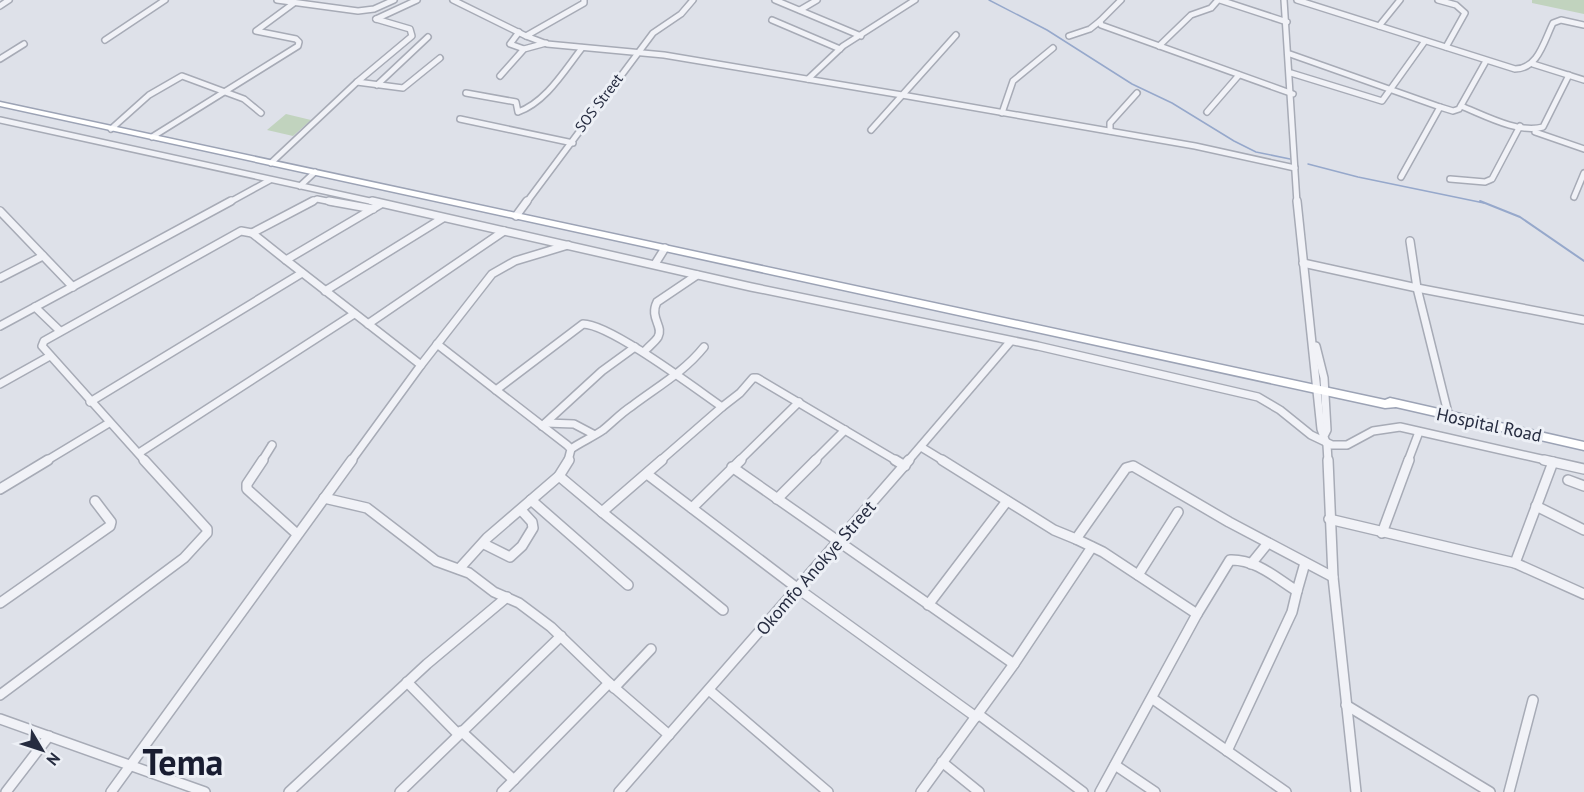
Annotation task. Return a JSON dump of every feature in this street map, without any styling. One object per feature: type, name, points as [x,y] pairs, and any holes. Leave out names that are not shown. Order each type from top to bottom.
[{"type":"main road","name":"Hospital Road","points":[[0,104],[1584,446]]},
{"type":"street","points":[[0,6],[9,0]]},
{"type":"street","points":[[105,40],[165,0]]},
{"type":"street","points":[[277,0],[362,11],[374,9],[393,0]]},
{"type":"street","points":[[270,163],[357,82],[412,36],[410,29],[376,19],[417,0]]},
{"type":"street","points":[[453,0],[526,36],[546,43],[664,55],[1195,146],[1294,168]]},
{"type":"street","points":[[526,36],[584,3],[584,0]]},
{"type":"street","name":"SOS Street","points":[[516,216],[573,143],[574,137],[656,29],[681,14],[692,0]]},
{"type":"street","points":[[775,0],[861,36]]},
{"type":"street","points":[[800,10],[817,0]]},
{"type":"street","points":[[808,80],[815,69],[840,49],[915,0]]},
{"type":"street","points":[[1069,36],[1090,29],[1121,0]]},
{"type":"street","points":[[1159,46],[1191,15],[1211,8],[1219,0],[1287,22]]},
{"type":"street","points":[[1284,0],[1293,94],[1294,168],[1313,342],[1322,364],[1321,389],[1327,430],[1325,434],[1333,576],[1356,792]]},
{"type":"street","points":[[1297,0],[1515,69],[1522,69],[1533,64],[1553,23],[1561,20],[1584,25]]},
{"type":"street","points":[[1379,26],[1401,0]]},
{"type":"street","points":[[1438,0],[1456,5],[1465,13],[1446,47]]},
{"type":"street","points":[[152,137],[298,46],[299,42],[296,39],[256,31],[294,3]]},
{"type":"street","points":[[772,20],[840,49]]},
{"type":"street","points":[[1100,21],[1103,27],[1293,94]]},
{"type":"street","points":[[519,32],[510,44],[524,49]]},
{"type":"street","points":[[871,130],[956,35]]},
{"type":"street","points":[[377,85],[428,37]]},
{"type":"street","points":[[1291,73],[1382,101],[1425,41]]},
{"type":"street","points":[[500,76],[524,49],[546,43]]},
{"type":"street","points":[[0,59],[24,44]]},
{"type":"street","points":[[466,93],[516,102],[518,112],[524,111],[544,94],[582,48]]},
{"type":"street","points":[[1002,113],[1013,81],[1053,48]]},
{"type":"street","points":[[1290,54],[1453,111],[1461,106],[1486,61]]},
{"type":"street","points":[[357,82],[405,87],[440,58]]},
{"type":"street","points":[[1533,64],[1584,80]]},
{"type":"street","points":[[1208,112],[1239,75]]},
{"type":"street","points":[[1528,129],[1536,130],[1543,127],[1569,75]]},
{"type":"street","points":[[111,129],[149,95],[182,76],[244,99],[261,113]]},
{"type":"street","points":[[1110,132],[1110,123],[1137,93]]},
{"type":"street","points":[[1461,106],[1584,149]]},
{"type":"street","points":[[1401,177],[1440,107]]},
{"type":"street","points":[[460,119],[573,143]]},
{"type":"street","points":[[0,120],[1258,397],[1277,405],[1314,437],[1327,445],[1352,444],[1386,427],[1400,427],[1584,469]]},
{"type":"street","points":[[1450,179],[1485,182],[1492,179],[1520,126]]},
{"type":"street","points":[[300,186],[315,172]]},
{"type":"street","points":[[1574,196],[1584,173]]},
{"type":"street","points":[[0,326],[270,180]]},
{"type":"street","points":[[0,695],[184,558],[206,536],[207,529],[90,402],[42,344],[48,337],[201,255],[237,232],[252,233],[317,199],[373,209]]},
{"type":"street","points":[[286,260],[381,204]]},
{"type":"street","points":[[0,212],[73,287]]},
{"type":"street","points":[[325,291],[444,218]]},
{"type":"street","points":[[0,223],[8,220]]},
{"type":"street","points":[[368,324],[504,231]]},
{"type":"street","points":[[252,233],[421,365]]},
{"type":"street","points":[[1410,241],[1416,288],[1449,417]]},
{"type":"street","points":[[111,792],[421,365],[495,271],[514,261],[569,244]]},
{"type":"street","points":[[655,264],[665,248]]},
{"type":"street","points":[[0,278],[43,256]]},
{"type":"street","points":[[1303,263],[1416,288],[1584,320]]},
{"type":"street","points":[[90,402],[302,273]]},
{"type":"street","points":[[644,352],[659,336],[660,329],[653,320],[651,312],[655,304],[664,296],[691,282],[697,274]]},
{"type":"street","points":[[35,307],[60,331]]},
{"type":"street","points":[[139,453],[354,314]]},
{"type":"street","points":[[496,390],[583,324],[590,324],[644,352],[722,407]]},
{"type":"street","name":"Okomfo Anokye Street","points":[[620,792],[905,466],[1010,342]]},
{"type":"street","points":[[437,344],[544,424],[571,449],[571,457],[559,476],[521,510],[512,515],[459,568]]},
{"type":"street","points":[[544,424],[602,371],[635,347]]},
{"type":"street","points":[[571,449],[603,430],[631,406],[658,389],[704,347]]},
{"type":"street","points":[[0,384],[50,356]]},
{"type":"street","points":[[602,512],[741,393],[755,378],[905,466]]},
{"type":"street","points":[[692,508],[799,402]]},
{"type":"street","points":[[544,424],[566,422],[577,424],[594,434]]},
{"type":"street","points":[[0,489],[109,423]]},
{"type":"street","points":[[777,499],[845,430]]},
{"type":"street","points":[[1382,533],[1419,432]]},
{"type":"street","points":[[272,445],[247,484],[247,489],[297,534]]},
{"type":"street","points":[[921,447],[1054,530],[1092,547],[1197,614]]},
{"type":"street","points":[[1515,563],[1552,462]]},
{"type":"street","points":[[1076,539],[1126,468],[1132,466],[1268,543],[1333,576]]},
{"type":"street","points":[[732,467],[1014,664]]},
{"type":"street","points":[[647,474],[797,588],[1083,792]]},
{"type":"street","points":[[559,476],[723,610]]},
{"type":"street","points":[[1568,480],[1584,486]]},
{"type":"street","points":[[324,498],[367,508],[436,561],[459,568],[489,588],[519,603],[561,636],[611,685],[669,735]]},
{"type":"street","points":[[531,500],[628,585]]},
{"type":"street","points":[[0,603],[110,526],[111,522],[95,501]]},
{"type":"street","points":[[928,605],[1007,501]]},
{"type":"street","points":[[1536,506],[1584,530]]},
{"type":"street","points":[[484,544],[510,557],[517,552],[533,528],[532,522],[521,510]]},
{"type":"street","points":[[1138,575],[1178,512]]},
{"type":"street","points":[[1329,519],[1515,563],[1584,594]]},
{"type":"street","points":[[1251,564],[1268,543]]},
{"type":"street","points":[[921,792],[1014,664],[1092,547]]},
{"type":"street","points":[[1100,792],[1153,699],[1197,614],[1230,560],[1235,559],[1251,564],[1297,591]]},
{"type":"street","points":[[1227,751],[1292,612],[1305,563]]},
{"type":"street","points":[[289,792],[407,682],[507,597]]},
{"type":"street","points":[[400,792],[561,636]]},
{"type":"street","points":[[502,792],[651,649]]},
{"type":"street","points":[[407,682],[460,733],[514,780]]},
{"type":"street","points":[[709,690],[828,792]]},
{"type":"street","points":[[1153,699],[1286,792]]},
{"type":"street","points":[[1509,792],[1533,700]]},
{"type":"street","points":[[1346,705],[1490,792]]},
{"type":"street","points":[[0,719],[132,764],[205,792]]},
{"type":"street","points":[[6,792],[49,736]]},
{"type":"street","points":[[942,762],[979,792]]},
{"type":"street","points":[[1115,765],[1155,792]]},
{"type":"green space","points":[[1532,0],[1584,0],[1584,14],[1532,3]]},
{"type":"green space","points":[[286,114],[311,120],[293,136],[267,130]]},
{"type":"waterway","points":[[989,0],[1047,30],[1132,84],[1172,103],[1234,141],[1256,152],[1290,159]]},
{"type":"waterway","points":[[1308,164],[1358,177],[1484,203]]},
{"type":"waterway","points":[[1480,201],[1520,217],[1584,261]]},
{"type":"district","name":"Tema","points":[[183,762]]}]
